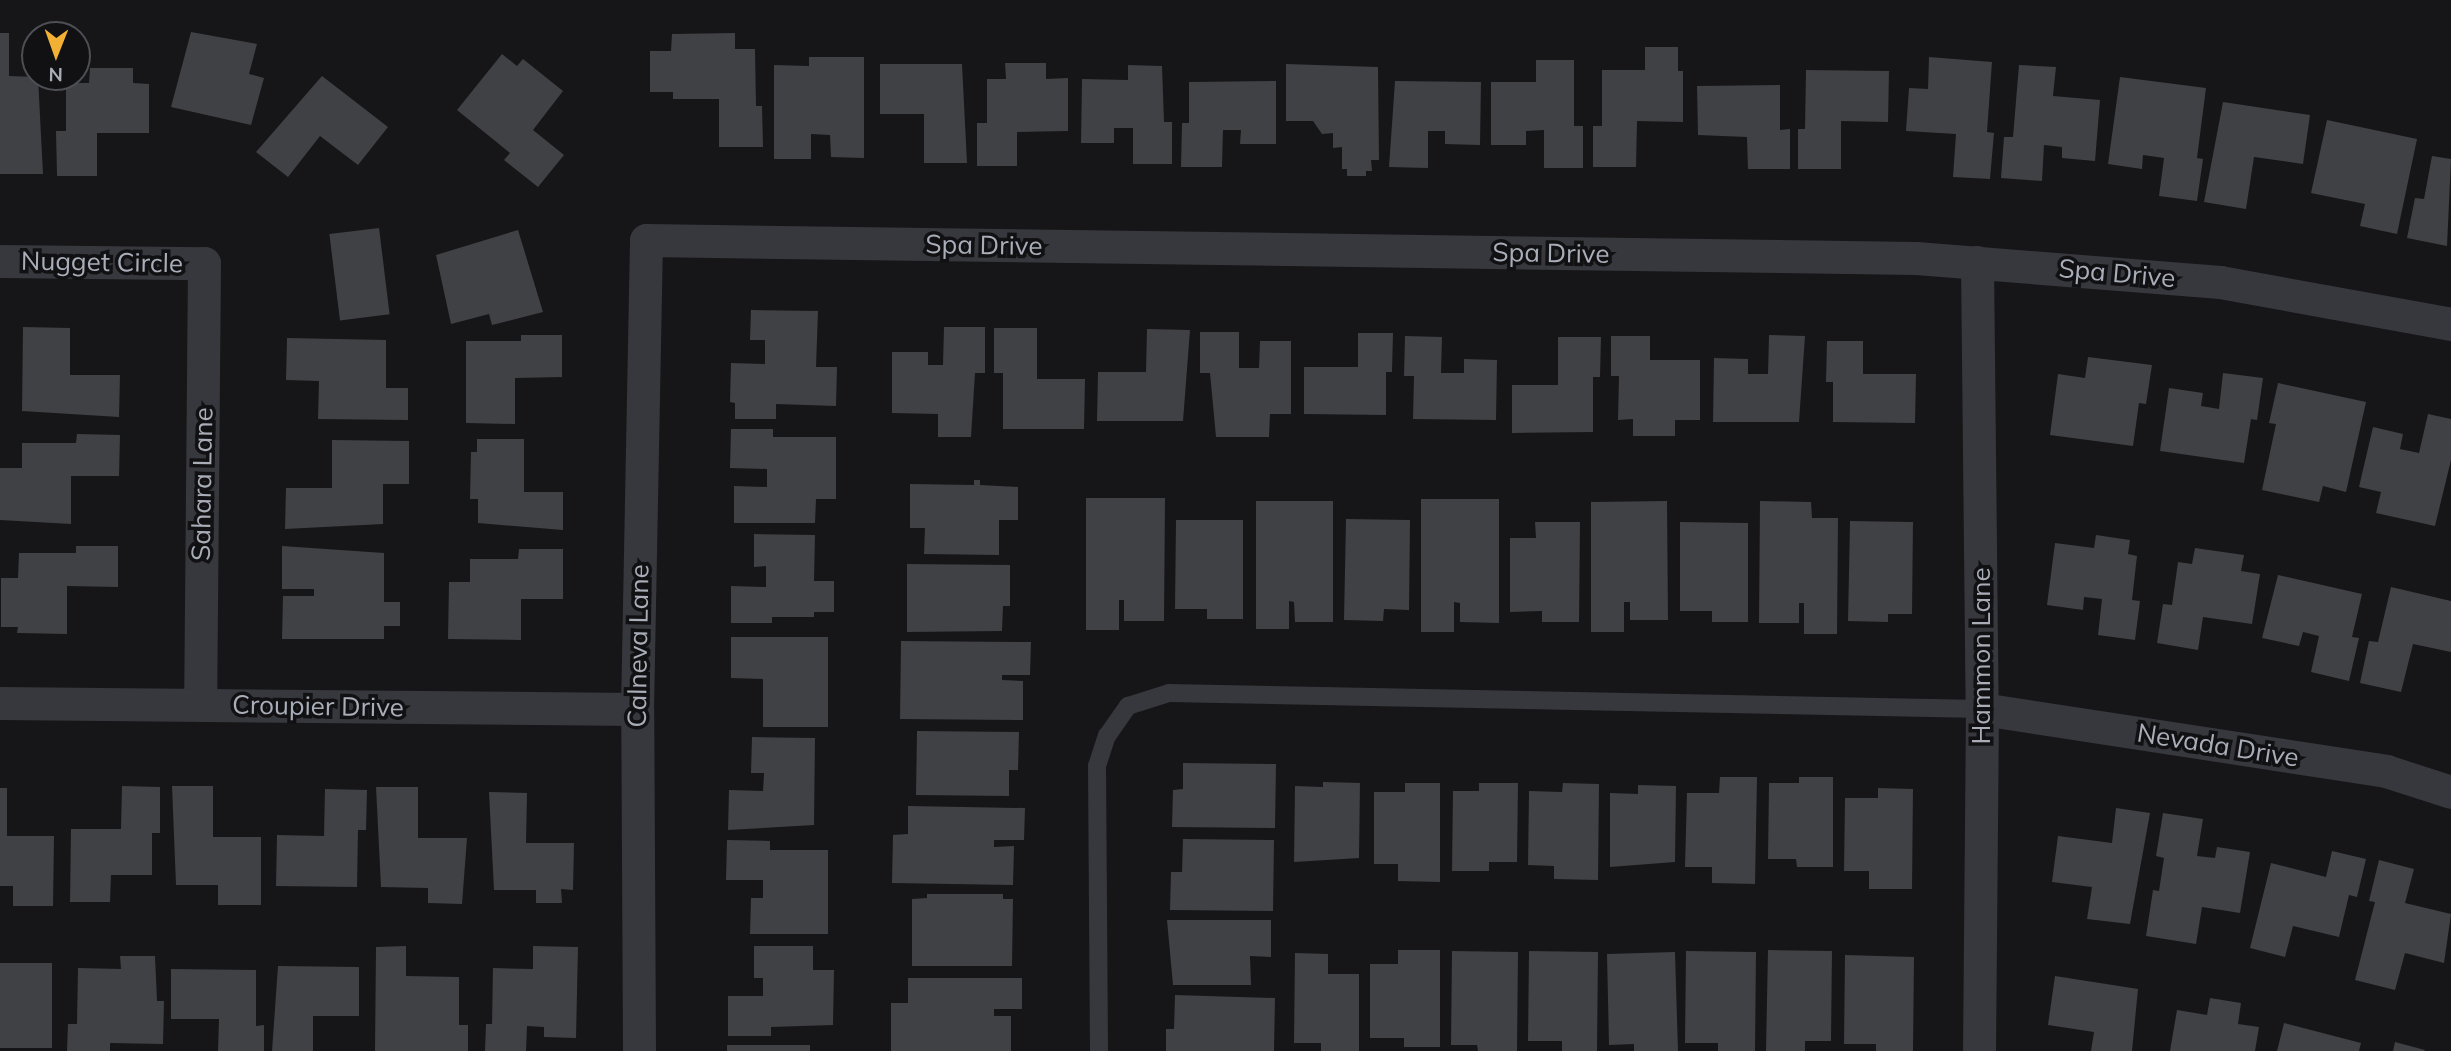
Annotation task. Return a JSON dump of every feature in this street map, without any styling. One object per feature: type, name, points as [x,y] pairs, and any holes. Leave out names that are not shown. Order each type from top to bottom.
[{"type":"street","name":"Spa Drive","points":[[646,240],[1977,262],[2220,282],[2451,324]]},
{"type":"street","name":"Calneva Lane","points":[[639,1051],[637,709],[646,240]]},
{"type":"street","name":"Nugget Circle","points":[[0,261],[204,262]]},
{"type":"street","name":"Sahara Lane","points":[[200,705],[204,262]]},
{"type":"street","name":"Hammon Lane","points":[[1977,262],[1982,709],[1979,1051]]},
{"type":"street","name":"Croupier Drive","points":[[0,703],[637,709]]},
{"type":"street","name":"Nevada Drive","points":[[1982,709],[2386,771],[2451,792]]},
{"type":"lane","points":[[1099,1051],[1097,766],[1107,736],[1128,706],[1168,693],[1982,709]]},
{"type":"building","points":[[191,32],[257,44],[249,74],[264,78],[251,125],[171,107]]},
{"type":"building","points":[[0,33],[9,33],[9,76],[21,76],[21,91],[39,91],[43,174],[0,174]]},
{"type":"building","points":[[735,33],[735,49],[755,49],[756,106],[762,106],[763,147],[719,147],[719,99],[673,99],[673,92],[650,92],[650,51],[671,51],[672,34]]},
{"type":"building","points":[[1645,47],[1678,47],[1678,71],[1683,71],[1683,122],[1637,121],[1636,167],[1593,167],[1593,126],[1602,126],[1602,70],[1645,70]]},
{"type":"building","points":[[502,54],[517,66],[523,59],[563,91],[533,130],[564,155],[538,187],[504,160],[510,153],[457,110]]},
{"type":"building","points":[[809,57],[864,57],[864,158],[831,157],[830,135],[811,134],[811,159],[774,159],[774,65],[809,66]]},
{"type":"building","points":[[1929,57],[1992,62],[1987,132],[1994,133],[1990,179],[1953,177],[1956,134],[1906,131],[1909,88],[1928,89]]},
{"type":"building","points":[[1536,60],[1574,60],[1574,126],[1583,126],[1583,168],[1544,168],[1544,130],[1526,131],[1526,145],[1491,145],[1491,82],[1536,82]]},
{"type":"building","points":[[1005,63],[1046,63],[1046,79],[1068,78],[1068,131],[1017,132],[1017,166],[977,166],[977,123],[987,123],[987,79],[1006,79]]},
{"type":"building","points":[[880,64],[962,64],[967,163],[924,163],[924,114],[880,114]]},
{"type":"building","points":[[1286,64],[1378,67],[1379,160],[1371,160],[1372,171],[1366,171],[1366,176],[1347,176],[1347,169],[1342,169],[1342,147],[1333,148],[1333,133],[1322,134],[1313,121],[1286,121]]},
{"type":"building","points":[[1128,65],[1162,66],[1164,122],[1172,122],[1172,164],[1133,164],[1133,128],[1114,128],[1114,143],[1081,143],[1082,79],[1128,80]]},
{"type":"building","points":[[2019,65],[2056,67],[2053,96],[2100,100],[2095,161],[2062,158],[2062,147],[2044,145],[2042,181],[2001,178],[2004,137],[2013,137]]},
{"type":"building","points":[[91,68],[133,68],[133,83],[149,84],[149,133],[97,133],[97,176],[57,176],[56,131],[66,131],[66,91],[91,91]]},
{"type":"building","points":[[1806,70],[1889,71],[1888,122],[1841,121],[1841,169],[1798,169],[1798,129],[1805,129]]},
{"type":"building","points":[[322,76],[388,127],[358,165],[320,136],[288,177],[256,152]]},
{"type":"building","points":[[2120,77],[2206,88],[2197,158],[2203,159],[2197,201],[2159,196],[2164,158],[2143,155],[2142,169],[2108,164]]},
{"type":"building","points":[[1276,81],[1276,144],[1240,144],[1241,130],[1223,130],[1222,167],[1181,167],[1182,123],[1189,123],[1189,82]]},
{"type":"building","points":[[1395,81],[1481,82],[1480,145],[1445,144],[1445,131],[1428,131],[1428,168],[1389,167]]},
{"type":"building","points":[[1780,85],[1780,130],[1790,129],[1790,169],[1748,169],[1747,137],[1698,135],[1697,86]]},
{"type":"building","points":[[2223,102],[2310,115],[2303,164],[2254,157],[2246,209],[2204,202]]},
{"type":"building","points":[[2327,120],[2417,139],[2397,234],[2360,226],[2365,204],[2311,193]]},
{"type":"building","points":[[2432,156],[2451,159],[2447,246],[2407,238],[2415,198],[2424,199]]},
{"type":"building","points":[[379,228],[390,314],[340,320],[329,234]]},
{"type":"building","points":[[518,230],[543,312],[492,325],[489,314],[451,324],[436,255]]},
{"type":"building","points":[[751,310],[818,311],[816,367],[837,367],[836,406],[776,404],[776,419],[735,419],[735,403],[730,402],[731,363],[765,364],[765,340],[750,340]]},
{"type":"building","points":[[23,327],[70,328],[70,375],[120,375],[119,417],[22,411]]},
{"type":"building","points":[[944,327],[985,327],[985,373],[975,373],[971,437],[938,437],[938,414],[892,413],[892,352],[928,352],[928,365],[943,365]]},
{"type":"building","points":[[994,328],[1037,328],[1037,379],[1085,379],[1084,429],[1003,429],[1003,373],[994,373]]},
{"type":"building","points":[[1147,329],[1190,330],[1183,421],[1097,421],[1098,372],[1146,372]]},
{"type":"building","points":[[1200,332],[1239,332],[1239,368],[1259,368],[1260,341],[1291,341],[1291,414],[1270,414],[1269,437],[1216,437],[1210,373],[1200,373]]},
{"type":"building","points":[[1358,333],[1393,333],[1392,372],[1386,372],[1386,415],[1304,414],[1304,367],[1358,367]]},
{"type":"building","points":[[521,335],[562,335],[562,377],[515,378],[515,424],[466,423],[466,341],[521,341]]},
{"type":"building","points":[[1769,335],[1805,336],[1799,422],[1713,422],[1714,358],[1748,359],[1748,374],[1768,374]]},
{"type":"building","points":[[1405,336],[1442,337],[1441,373],[1464,373],[1464,359],[1497,360],[1496,420],[1413,419],[1414,376],[1404,376]]},
{"type":"building","points":[[1611,336],[1650,336],[1650,360],[1700,360],[1700,420],[1675,420],[1675,436],[1633,436],[1633,419],[1618,420],[1619,376],[1611,376]]},
{"type":"building","points":[[1558,337],[1601,337],[1600,377],[1593,377],[1593,432],[1512,433],[1512,385],[1558,385]]},
{"type":"building","points":[[287,338],[386,340],[386,388],[408,388],[408,420],[318,419],[319,381],[286,380]]},
{"type":"building","points":[[1827,341],[1863,341],[1863,374],[1916,374],[1915,423],[1833,422],[1833,382],[1826,382]]},
{"type":"building","points":[[2088,357],[2152,365],[2146,404],[2139,403],[2133,446],[2050,435],[2058,374],[2085,378]]},
{"type":"building","points":[[2223,373],[2263,378],[2257,420],[2251,419],[2244,463],[2160,451],[2169,388],[2203,393],[2201,406],[2219,409]]},
{"type":"building","points":[[2278,383],[2366,402],[2346,492],[2323,486],[2319,502],[2262,490],[2276,424],[2269,423]]},
{"type":"building","points":[[2428,414],[2451,419],[2451,460],[2435,526],[2376,513],[2381,492],[2359,487],[2373,427],[2403,434],[2400,449],[2419,453]]},
{"type":"building","points":[[731,429],[773,429],[773,437],[836,437],[836,499],[816,499],[815,523],[734,523],[734,486],[767,487],[767,469],[730,468]]},
{"type":"building","points":[[77,434],[120,435],[119,476],[71,476],[71,524],[0,520],[0,468],[22,468],[22,443],[76,443]]},
{"type":"building","points":[[477,439],[524,439],[524,492],[563,492],[563,530],[478,523],[478,499],[470,499],[471,452],[477,452]]},
{"type":"building","points":[[332,440],[409,441],[409,484],[383,484],[383,524],[285,529],[286,488],[332,488]]},
{"type":"building","points":[[974,480],[980,480],[980,485],[1018,487],[1018,520],[999,520],[999,555],[924,554],[925,528],[910,528],[910,484],[974,485]]},
{"type":"building","points":[[1086,498],[1165,498],[1164,621],[1124,621],[1124,600],[1119,600],[1119,630],[1086,630]]},
{"type":"building","points":[[1421,499],[1499,499],[1499,623],[1460,622],[1460,603],[1454,602],[1454,632],[1421,632]]},
{"type":"building","points":[[1256,501],[1333,501],[1333,622],[1295,622],[1294,602],[1289,601],[1289,629],[1256,629]]},
{"type":"building","points":[[1667,501],[1668,620],[1630,620],[1630,602],[1624,602],[1624,632],[1591,632],[1591,502]]},
{"type":"building","points":[[1760,501],[1811,502],[1812,518],[1838,518],[1837,634],[1804,634],[1804,603],[1799,603],[1799,623],[1759,623]]},
{"type":"building","points":[[1346,519],[1410,520],[1409,610],[1384,609],[1383,621],[1344,620]]},
{"type":"building","points":[[1176,520],[1243,520],[1243,619],[1207,619],[1207,609],[1175,609]]},
{"type":"building","points":[[1850,521],[1913,522],[1912,614],[1888,614],[1888,622],[1848,621]]},
{"type":"building","points":[[1535,522],[1580,522],[1579,622],[1542,622],[1542,611],[1510,612],[1510,538],[1536,538]]},
{"type":"building","points":[[1680,522],[1748,523],[1748,622],[1712,622],[1712,611],[1680,611]]},
{"type":"building","points":[[754,534],[815,535],[814,581],[834,581],[834,612],[814,612],[814,617],[772,617],[772,623],[731,623],[731,586],[766,587],[766,566],[754,567]]},
{"type":"building","points":[[2096,535],[2130,540],[2128,554],[2137,556],[2132,600],[2140,601],[2135,640],[2098,635],[2102,599],[2084,597],[2083,610],[2047,605],[2055,543],[2094,548]]},
{"type":"building","points":[[76,546],[118,546],[118,587],[67,586],[67,634],[17,633],[18,627],[1,627],[1,578],[18,578],[19,553],[76,553]]},
{"type":"building","points":[[282,546],[384,553],[384,602],[400,602],[400,626],[384,626],[384,639],[282,639],[283,596],[314,596],[314,589],[282,589]]},
{"type":"building","points":[[2195,548],[2244,555],[2241,571],[2260,574],[2252,624],[2203,617],[2198,650],[2157,643],[2163,604],[2172,605],[2178,562],[2192,564]]},
{"type":"building","points":[[519,549],[563,549],[563,599],[521,599],[521,640],[448,639],[449,582],[470,582],[470,559],[518,559]]},
{"type":"building","points":[[907,564],[1010,565],[1010,606],[1003,606],[1002,631],[907,632]]},
{"type":"building","points":[[2278,575],[2362,594],[2352,637],[2359,638],[2349,681],[2311,672],[2319,636],[2303,632],[2299,646],[2262,638]]},
{"type":"building","points":[[2391,587],[2451,601],[2451,652],[2413,644],[2401,692],[2360,683],[2369,641],[2378,642]]},
{"type":"building","points":[[731,637],[828,637],[828,727],[763,727],[763,679],[731,678]]},
{"type":"building","points":[[901,641],[1031,642],[1030,675],[1002,675],[1002,680],[1023,681],[1023,720],[900,719]]},
{"type":"building","points":[[917,731],[1019,732],[1018,770],[1009,770],[1009,796],[916,795]]},
{"type":"building","points":[[752,737],[815,738],[814,825],[728,830],[729,790],[763,791],[764,773],[751,773]]},
{"type":"building","points":[[1183,763],[1276,764],[1275,828],[1172,827],[1173,790],[1183,789]]},
{"type":"building","points":[[1720,777],[1757,777],[1755,884],[1712,883],[1712,867],[1685,867],[1687,793],[1719,793]]},
{"type":"building","points":[[1799,777],[1833,777],[1833,867],[1797,867],[1796,859],[1768,859],[1769,783],[1799,783]]},
{"type":"building","points":[[1323,782],[1360,783],[1359,858],[1294,862],[1295,786],[1323,787]]},
{"type":"building","points":[[1405,783],[1440,783],[1440,882],[1398,881],[1398,864],[1374,864],[1374,792],[1405,792]]},
{"type":"building","points":[[1479,783],[1518,783],[1517,862],[1489,862],[1489,871],[1452,871],[1453,791],[1479,791]]},
{"type":"building","points":[[1563,783],[1599,784],[1598,880],[1554,879],[1554,866],[1528,865],[1529,791],[1562,792]]},
{"type":"building","points":[[1638,785],[1676,786],[1675,862],[1610,867],[1610,793],[1638,794]]},
{"type":"building","points":[[122,786],[160,787],[160,833],[152,833],[152,875],[111,875],[110,902],[70,902],[71,829],[121,829]]},
{"type":"building","points":[[172,786],[213,786],[213,837],[261,837],[261,905],[218,905],[218,885],[176,885]]},
{"type":"building","points":[[376,787],[418,787],[418,838],[467,838],[462,904],[428,903],[428,888],[381,887]]},
{"type":"building","points":[[0,788],[7,788],[7,836],[54,836],[53,906],[13,906],[13,886],[0,886]]},
{"type":"building","points":[[1878,788],[1913,789],[1912,889],[1869,889],[1869,871],[1844,871],[1845,798],[1878,798]]},
{"type":"building","points":[[325,789],[367,790],[366,830],[358,830],[357,887],[276,886],[277,835],[324,836]]},
{"type":"building","points":[[489,792],[527,793],[526,843],[574,843],[573,890],[561,889],[562,903],[536,903],[536,890],[494,890]]},
{"type":"building","points":[[908,806],[1025,808],[1024,840],[994,840],[994,847],[1014,846],[1013,885],[892,883],[893,835],[908,834]]},
{"type":"building","points":[[2116,808],[2150,813],[2130,924],[2087,919],[2092,887],[2052,882],[2058,836],[2112,843]]},
{"type":"building","points":[[2163,813],[2203,819],[2197,856],[2215,858],[2217,847],[2250,852],[2240,913],[2202,907],[2196,944],[2146,936],[2153,890],[2159,891],[2164,858],[2156,856]]},
{"type":"building","points":[[1183,839],[1274,840],[1273,911],[1170,910],[1171,872],[1182,872]]},
{"type":"building","points":[[727,840],[770,841],[770,850],[828,850],[828,934],[750,934],[751,898],[763,898],[763,880],[726,880]]},
{"type":"building","points":[[2332,851],[2366,859],[2357,897],[2349,895],[2339,937],[2293,926],[2285,957],[2250,948],[2271,863],[2326,877]]},
{"type":"building","points":[[2379,860],[2414,869],[2405,903],[2451,914],[2444,963],[2405,953],[2395,990],[2355,980],[2375,902],[2369,901]]},
{"type":"building","points":[[927,894],[1003,894],[1003,899],[1013,899],[1012,966],[912,966],[912,899],[927,898]]},
{"type":"building","points":[[1167,920],[1271,920],[1271,957],[1250,956],[1251,985],[1173,985]]},
{"type":"building","points":[[406,946],[406,976],[459,977],[459,1025],[468,1025],[468,1051],[375,1051],[376,947]]},
{"type":"building","points":[[533,946],[578,947],[576,1038],[544,1037],[544,1027],[527,1026],[526,1051],[485,1051],[486,1024],[492,1024],[493,968],[533,969]]},
{"type":"building","points":[[754,946],[813,946],[813,970],[834,970],[833,1025],[771,1027],[771,1036],[728,1036],[728,996],[763,996],[763,978],[754,978]]},
{"type":"building","points":[[1398,950],[1440,950],[1440,1047],[1404,1047],[1404,1038],[1370,1038],[1370,964],[1398,964]]},
{"type":"building","points":[[1768,950],[1832,951],[1831,1041],[1805,1041],[1805,1051],[1766,1051]]},
{"type":"building","points":[[1452,951],[1518,952],[1517,1051],[1478,1051],[1477,1045],[1451,1045]]},
{"type":"building","points":[[1529,951],[1598,952],[1597,1051],[1562,1051],[1562,1041],[1528,1041]]},
{"type":"building","points":[[1686,951],[1756,952],[1755,1051],[1718,1051],[1718,1043],[1685,1043]]},
{"type":"building","points":[[1675,952],[1678,1051],[1634,1051],[1634,1044],[1609,1045],[1607,954]]},
{"type":"building","points":[[1295,953],[1328,954],[1328,974],[1359,974],[1359,1051],[1321,1051],[1321,1043],[1294,1043]]},
{"type":"building","points":[[1845,955],[1914,957],[1913,1051],[1876,1051],[1876,1044],[1844,1044]]},
{"type":"building","points":[[120,956],[155,956],[157,1001],[164,1001],[163,1044],[110,1043],[110,1051],[67,1051],[68,1024],[77,1024],[78,968],[121,969]]},
{"type":"building","points":[[0,963],[52,963],[52,1048],[0,1048]]},
{"type":"building","points":[[278,966],[359,967],[359,1016],[313,1016],[313,1051],[272,1051]]},
{"type":"building","points":[[171,969],[256,970],[256,1026],[264,1025],[264,1051],[218,1051],[219,1019],[171,1019]]},
{"type":"building","points":[[2055,976],[2138,989],[2132,1051],[2091,1051],[2094,1032],[2048,1025]]},
{"type":"building","points":[[908,978],[1022,978],[1022,1009],[994,1009],[994,1016],[1011,1016],[1011,1051],[891,1051],[891,1003],[908,1003]]},
{"type":"building","points":[[1175,995],[1275,998],[1274,1051],[1166,1051],[1166,1029],[1174,1029]]},
{"type":"building","points":[[2210,998],[2241,1003],[2238,1024],[2259,1027],[2255,1051],[2170,1051],[2177,1010],[2207,1015]]},
{"type":"building","points":[[2284,1023],[2361,1043],[2359,1051],[2277,1051]]},
{"type":"building","points":[[2395,1042],[2425,1050],[2393,1051]]},
{"type":"building","points":[[727,1045],[810,1045],[810,1051],[727,1051]]}]
